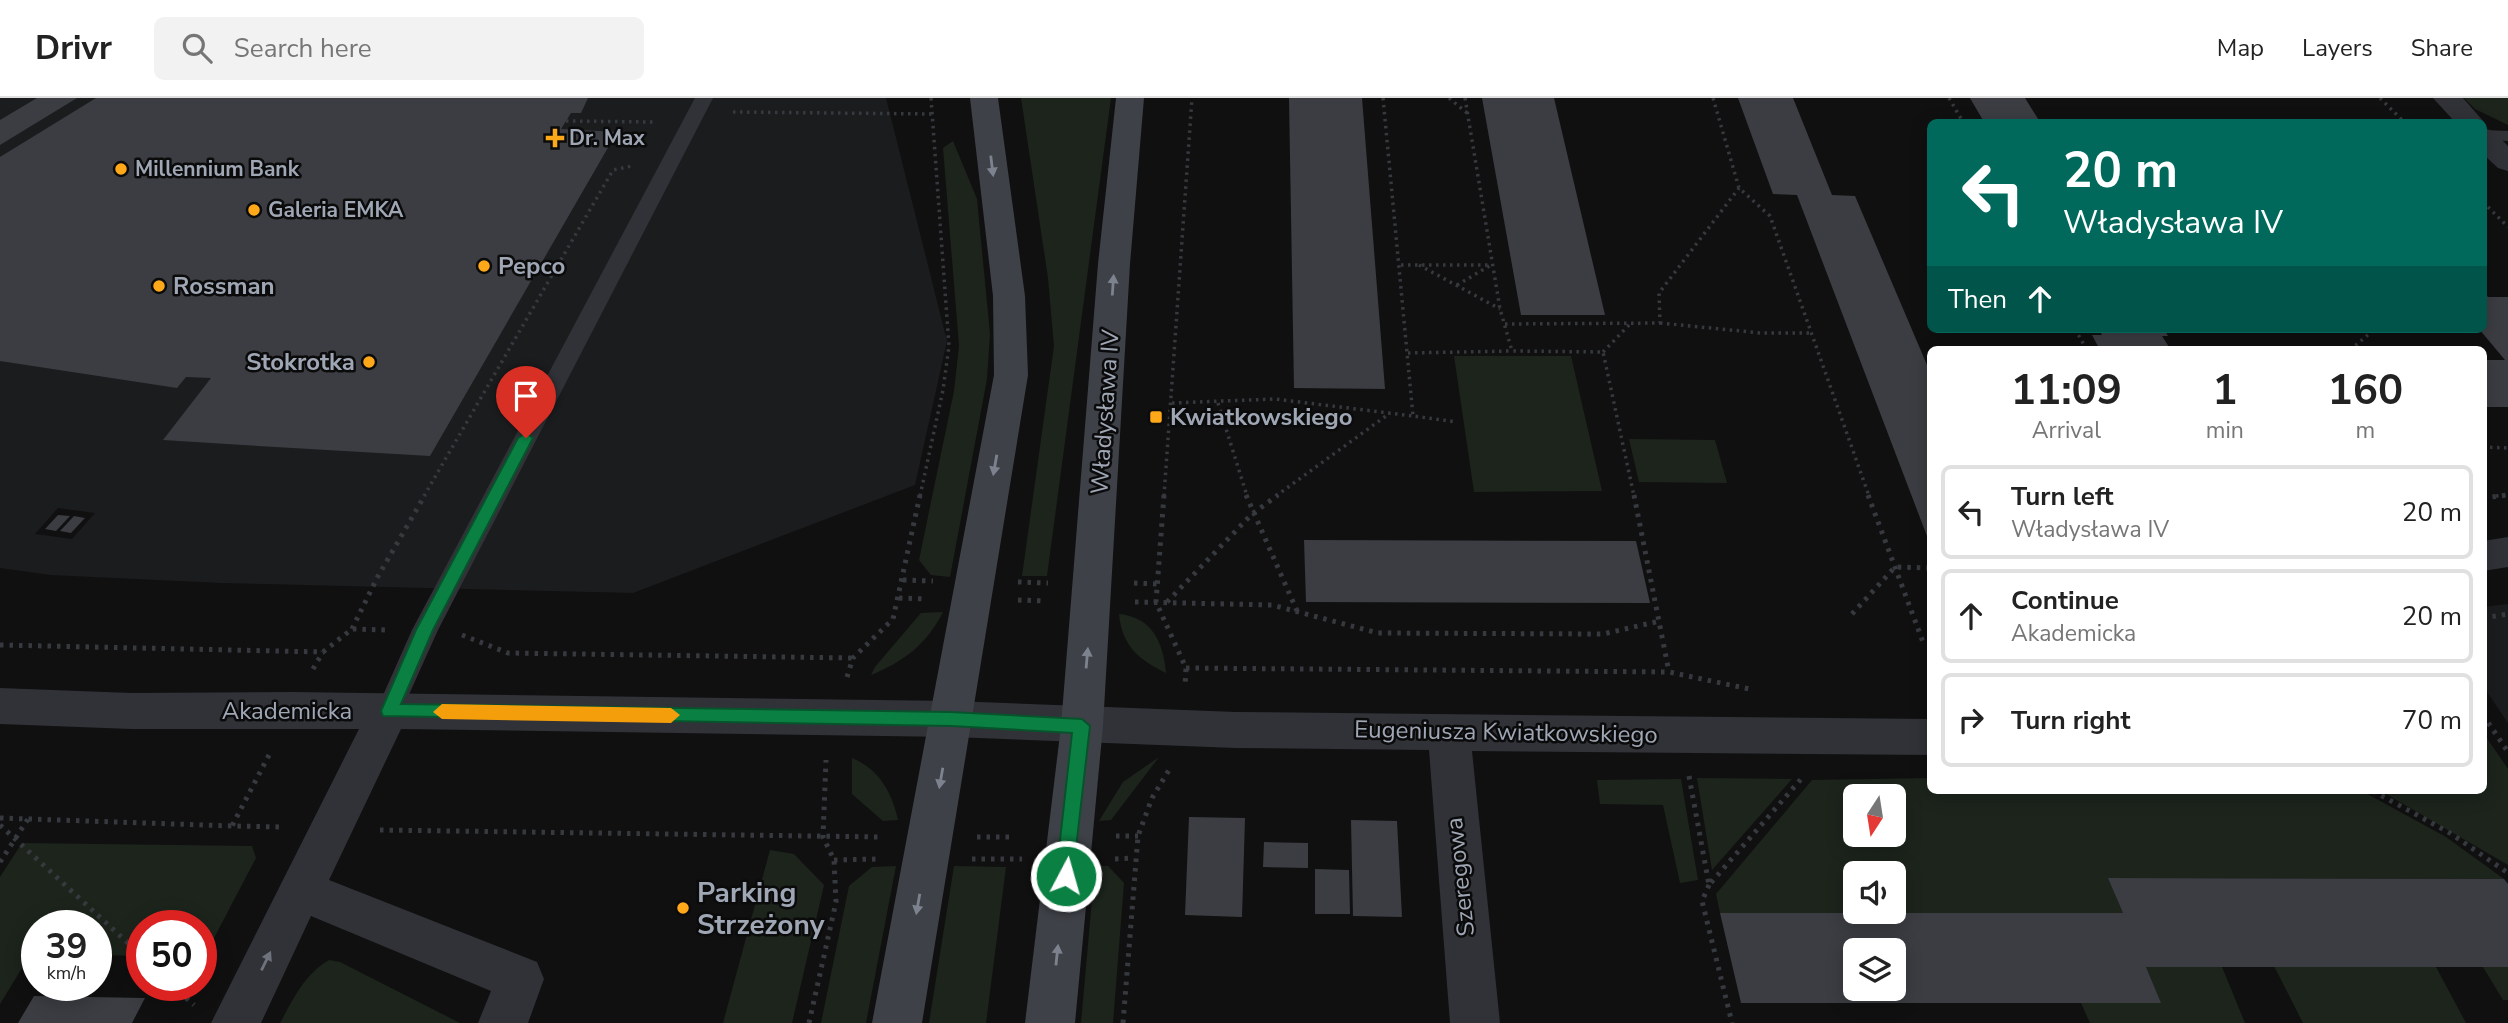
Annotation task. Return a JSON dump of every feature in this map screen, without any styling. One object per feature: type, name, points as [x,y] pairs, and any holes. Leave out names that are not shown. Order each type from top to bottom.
[{"type":"main road","points":[[897,1023],[1013,357],[1009,296],[984,98]]},
{"type":"main road","name":"Władysława IV","points":[[1050,1023],[1082,726],[1114,264],[1130,98]]},
{"type":"street","points":[[2447,98],[2467,119]]},
{"type":"street","points":[[2487,140],[2508,162]]},
{"type":"street","points":[[2487,555],[2508,552]]},
{"type":"street","name":"Akademicka","points":[[0,706],[131,711],[292,710],[951,719]]},
{"type":"street","points":[[216,1016],[300,890],[389,711]]},
{"type":"street","points":[[951,719],[1082,726]]},
{"type":"street","name":"Eugeniusza Kwiatkowskiego","points":[[1082,726],[1927,737]]},
{"type":"street","name":"Szeregowa","points":[[1449,731],[1454,815],[1475,1023]]},
{"type":"street","points":[[300,890],[520,979],[503,1023]]},
{"type":"lane","points":[[389,711],[425,630],[701,105]]},
{"type":"lane","points":[[2487,136],[2508,136]]},
{"type":"path","points":[[809,1023],[836,902],[834,860],[823,837],[827,753],[853,657],[893,619],[943,390],[949,346],[930,98]]},
{"type":"path","points":[[1192,98],[1156,602],[1186,668],[1669,672],[1762,692]]},
{"type":"path","points":[[1383,98],[1401,265],[1413,416]]},
{"type":"path","points":[[1449,98],[1467,113]]},
{"type":"path","points":[[1465,98],[1500,309],[1512,351]]},
{"type":"path","points":[[1713,98],[1739,188],[1770,216],[1923,642]]},
{"type":"path","points":[[1949,98],[1961,119]]},
{"type":"path","points":[[2380,98],[2401,119]]},
{"type":"path","points":[[566,121],[669,122],[701,105],[932,114]]},
{"type":"path","points":[[352,629],[377,579],[613,170],[621,166],[634,166]]},
{"type":"path","points":[[1660,323],[1659,293],[1739,188]]},
{"type":"path","points":[[2487,206],[2508,227]]},
{"type":"path","points":[[1401,265],[1492,265]]},
{"type":"path","points":[[1419,265],[1500,309]]},
{"type":"path","points":[[1457,285],[1492,265]]},
{"type":"path","points":[[1408,353],[1602,352],[1630,323]]},
{"type":"path","points":[[1505,324],[1660,323],[1761,333],[1810,333]]},
{"type":"path","points":[[2355,346],[2370,333]]},
{"type":"path","points":[[1602,352],[1669,672]]},
{"type":"path","points":[[1172,403],[1275,399],[1457,422]]},
{"type":"path","points":[[1218,402],[1252,514],[1297,611]]},
{"type":"path","points":[[1166,603],[1252,514],[1390,413]]},
{"type":"path","points":[[2487,447],[2508,448]]},
{"type":"path","points":[[2487,498],[2508,495]]},
{"type":"path","points":[[1853,614],[1895,567],[1927,568]]},
{"type":"path","points":[[903,580],[937,581]]},
{"type":"path","points":[[1021,582],[1046,583]]},
{"type":"path","points":[[1122,583],[1157,584]]},
{"type":"path","points":[[899,598],[934,599]]},
{"type":"path","points":[[1018,600],[1044,601]]},
{"type":"path","points":[[1132,601],[1272,604],[1378,633],[1603,634],[1660,621]]},
{"type":"path","points":[[2487,617],[2508,614]]},
{"type":"path","points":[[232,826],[323,652]]},
{"type":"path","points":[[2487,721],[2508,752]]},
{"type":"path","points":[[1687,765],[1709,885]]},
{"type":"path","points":[[1123,1023],[1138,836],[1152,798],[1171,766]]},
{"type":"path","points":[[1732,1023],[1702,901],[1709,885],[1803,776]]},
{"type":"path","points":[[2378,794],[2450,833],[2508,873]]},
{"type":"path","points":[[0,818],[330,829],[888,837]]},
{"type":"path","points":[[0,862],[28,819]]},
{"type":"path","points":[[0,825],[126,941]]},
{"type":"path","points":[[971,837],[1010,837]]},
{"type":"path","points":[[834,860],[884,859]]},
{"type":"path","points":[[968,859],[1007,859]]},
{"type":"path","points":[[195,1001],[216,1016]]},
{"type":"shaded area","points":[[0,98],[886,98],[947,341],[915,485],[633,593],[221,583],[51,575],[0,568]],"holes":[[[58,508],[95,513],[72,539],[35,534]]]},
{"type":"shaded area","points":[[1021,98],[1111,98],[1047,576],[1022,576],[1054,346],[1048,278]]},
{"type":"shaded area","points":[[2464,98],[2508,98],[2508,125],[2475,109]]},
{"type":"shaded area","points":[[953,141],[977,199],[990,334],[987,379],[950,577],[931,575],[919,560],[954,391],[959,346],[943,148]]},
{"type":"shaded area","points":[[1454,356],[1571,356],[1602,491],[1474,492]]},
{"type":"shaded area","points":[[1629,439],[1715,440],[1727,483],[1639,482]]},
{"type":"shaded area","points":[[2508,604],[2508,723],[2487,692],[2487,607]]},
{"type":"shaded area","points":[[943,612],[930,634],[913,651],[871,675],[921,613]]},
{"type":"shaded area","points":[[1119,614],[1140,620],[1154,633],[1162,651],[1166,673],[1134,651],[1124,635]]},
{"type":"shaded area","points":[[2487,738],[2508,769],[2508,865],[2386,794],[2487,794]]},
{"type":"shaded area","points":[[1159,757],[1111,820],[1099,821],[1123,782]]},
{"type":"shaded area","points":[[852,758],[870,769],[883,783],[898,820],[883,821],[852,794]]},
{"type":"shaded area","points":[[1697,778],[1792,779],[1712,870]]},
{"type":"shaded area","points":[[1927,778],[1927,794],[2367,794],[2446,837],[2504,879],[2109,878],[2123,913],[1906,913],[1906,861],[1843,861],[1843,913],[1720,913],[1716,894],[1812,780]]},
{"type":"shaded area","points":[[1681,779],[1698,880],[1680,883],[1663,805],[1600,804],[1597,780]]},
{"type":"shaded area","points":[[22,843],[252,846],[256,858],[217,932],[217,910],[126,910],[126,956],[112,955],[112,910],[21,910],[21,970],[0,1004],[0,877]]},
{"type":"shaded area","points":[[770,850],[794,854],[824,885],[792,1023],[723,1023]]},
{"type":"shaded area","points":[[896,866],[866,1023],[821,1023],[849,886],[872,867]]},
{"type":"shaded area","points":[[954,866],[1006,867],[986,1023],[929,1023]]},
{"type":"shaded area","points":[[1095,866],[1108,866],[1124,883],[1113,1023],[1081,1023]]},
{"type":"shaded area","points":[[329,960],[340,962],[460,1023],[280,1023],[306,980]]},
{"type":"shaded area","points":[[2274,966],[2436,967],[2466,1023],[2303,1023]]},
{"type":"shaded area","points":[[2146,967],[2222,967],[2245,1023],[2090,1023],[2081,1003],[2160,1003]]},
{"type":"shaded area","points":[[2483,967],[2508,967],[2508,1000],[2503,1000]]},
{"type":"building","points":[[37,98],[77,98],[0,145],[0,120]]},
{"type":"building","points":[[96,98],[588,98],[581,113],[571,113],[561,129],[617,132],[430,456],[163,440],[211,378],[186,377],[177,388],[0,361],[0,157]]},
{"type":"building","points":[[1289,98],[1362,98],[1385,389],[1294,388]]},
{"type":"building","points":[[1482,98],[1554,98],[1605,315],[1521,315]]},
{"type":"building","points":[[1738,98],[1793,98],[1832,195],[1855,196],[1927,365],[1927,536],[1797,195],[1773,194]]},
{"type":"building","points":[[1970,98],[2025,98],[2038,119],[1982,119]]},
{"type":"building","points":[[2487,296],[2508,297],[2508,407],[2487,407],[2487,360],[2505,360],[2482,333],[2487,333]]},
{"type":"building","points":[[2101,333],[2166,333],[2168,336],[2162,336],[2168,346],[2098,346],[2092,335],[2102,335]]},
{"type":"building","points":[[58,515],[70,516],[56,531],[45,529]]},
{"type":"building","points":[[74,516],[85,518],[71,533],[60,531]]},
{"type":"building","points":[[1304,540],[1636,541],[1650,603],[1306,602]]},
{"type":"building","points":[[1189,817],[1245,818],[1242,917],[1185,915]]},
{"type":"building","points":[[1351,820],[1397,821],[1402,917],[1353,916]]},
{"type":"building","points":[[1264,842],[1308,843],[1308,868],[1263,867]]},
{"type":"building","points":[[1315,869],[1349,870],[1350,914],[1315,914]]},
{"type":"building","points":[[2108,878],[2504,879],[2508,884],[2508,967],[2146,967],[2161,1003],[1741,1003],[1720,913],[1843,913],[1843,924],[1906,924],[1906,913],[2123,913]]},
{"type":"building","points":[[112,997],[143,1001],[132,1023],[18,1023],[31,1001],[112,1001]]},
{"type":"slow traffic","points":[[442,712],[671,715]]},
{"type":"place","name":"Dr. Max","points":[[555,138]]},
{"type":"place","name":"Millennium Bank","points":[[121,169]]},
{"type":"place","name":"Galeria EMKA","points":[[254,210]]},
{"type":"place","name":"Pepco","points":[[484,266]]},
{"type":"place","name":"Rossman","points":[[159,286]]},
{"type":"place","name":"Stokrotka","points":[[369,362]]},
{"type":"place","name":"Kwiatkowskiego","points":[[1156,417]]},
{"type":"place","name":"Parking Strzeżony","points":[[683,908]]},
{"type":"route","points":[[526,438],[425,630],[389,711],[951,719],[1082,726],[1066,876]]}]
